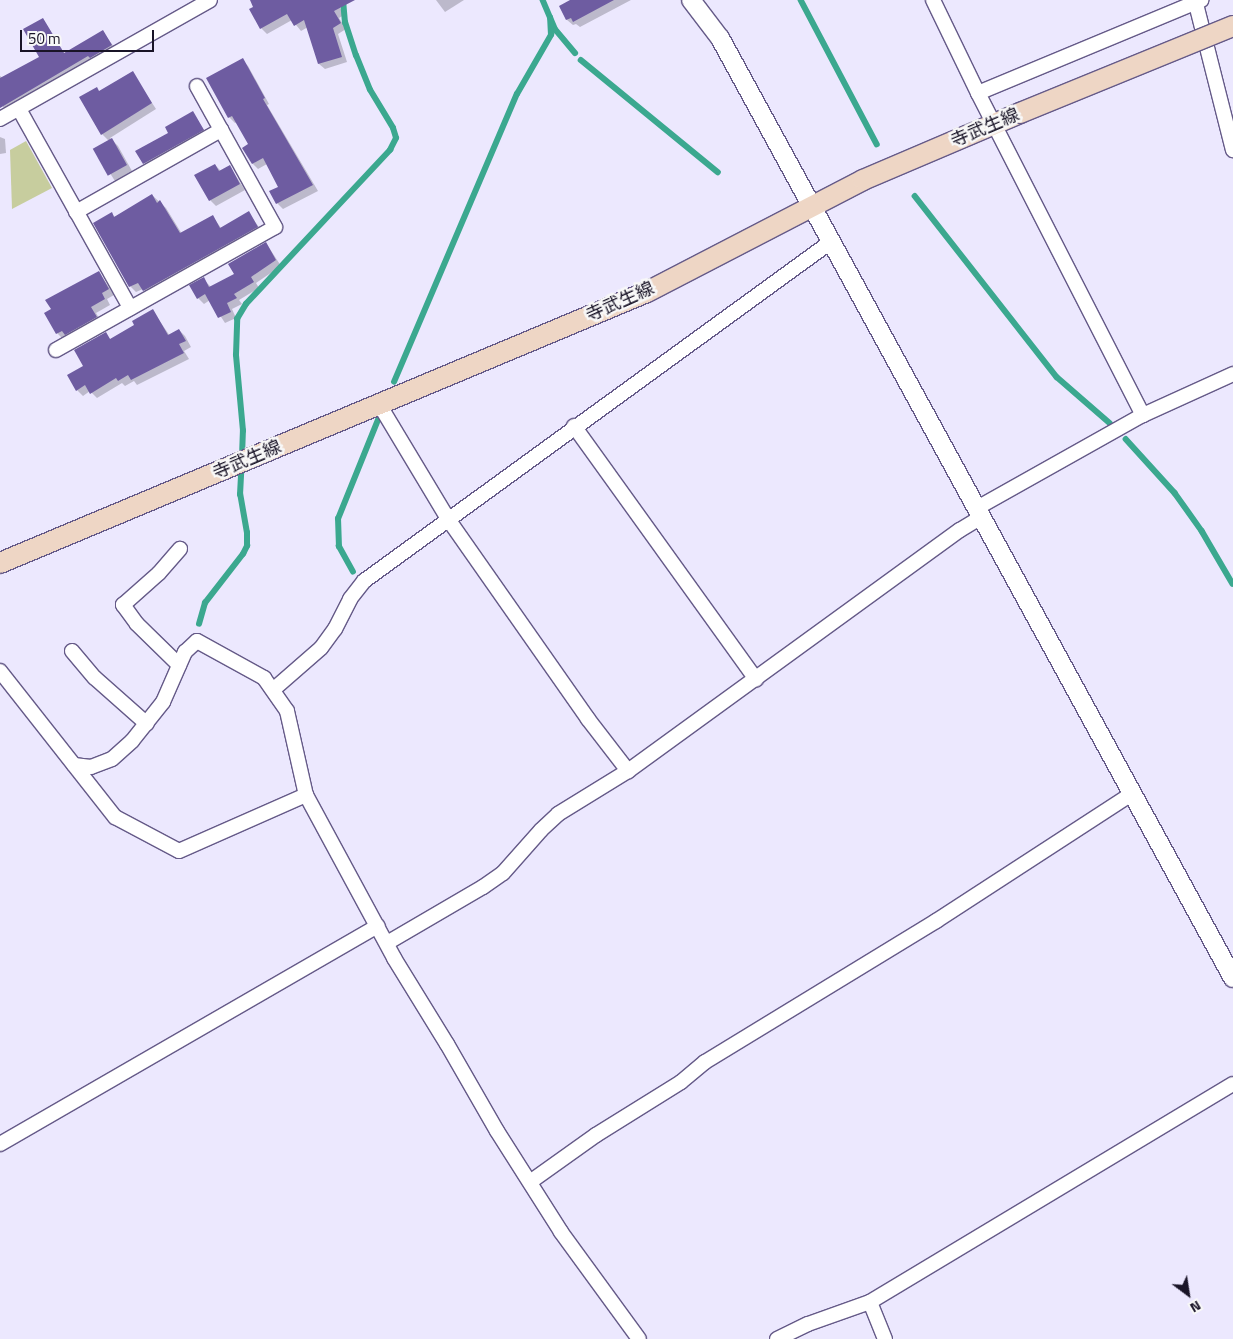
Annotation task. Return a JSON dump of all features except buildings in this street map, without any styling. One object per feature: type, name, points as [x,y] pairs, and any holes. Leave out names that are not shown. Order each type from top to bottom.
[{"type":"main road","name":"寺武生線","points":[[0,563],[647,292],[811,205],[863,180],[1020,113],[1233,26]]},
{"type":"street","points":[[0,119],[210,0]]},
{"type":"street","points":[[691,0],[720,38],[1233,978]]},
{"type":"street","points":[[933,0],[978,93],[1144,415]]},
{"type":"street","points":[[978,93],[1198,1],[1233,150]]},
{"type":"street","points":[[56,350],[275,227],[198,86]]},
{"type":"street","points":[[19,109],[130,308]]},
{"type":"street","points":[[76,212],[222,130]]},
{"type":"street","points":[[274,689],[322,648],[359,586],[574,426],[832,241]]},
{"type":"street","points":[[387,943],[483,887],[503,873],[553,818],[628,771],[960,530],[979,513],[1144,415],[1233,374]]},
{"type":"street","points":[[379,404],[448,518],[588,719],[628,771]]},
{"type":"street","points":[[574,426],[756,679]]},
{"type":"street","points":[[178,665],[137,624],[123,605],[159,573],[180,549]]},
{"type":"street","points":[[74,765],[91,767],[112,759],[147,724],[163,702],[185,652],[196,641],[250,668],[264,678],[274,689],[287,711],[306,795],[387,943],[471,1087],[561,1232],[639,1339]]},
{"type":"street","points":[[72,651],[95,678],[147,724]]},
{"type":"street","points":[[0,671],[115,817],[179,850],[306,795]]},
{"type":"street","points":[[530,1182],[596,1135],[681,1082],[706,1062],[936,921],[1133,793]]},
{"type":"street","points":[[0,1144],[378,926]]},
{"type":"street","points":[[777,1339],[808,1324],[870,1302],[1233,1084]]},
{"type":"street","points":[[870,1302],[885,1339]]},
{"type":"green space","points":[[26,141],[52,188],[12,209],[10,150]]},
{"type":"waterway","points":[[242,457],[243,431],[236,355],[237,319],[246,304],[390,150],[396,138],[393,128],[370,90],[356,56],[345,23],[343,0]]},
{"type":"waterway","points":[[543,0],[556,30],[575,53]]},
{"type":"waterway","points":[[801,0],[877,144]]},
{"type":"waterway","points":[[394,382],[517,94],[551,35],[550,18]]},
{"type":"waterway","points":[[581,60],[718,172]]},
{"type":"waterway","points":[[915,196],[1057,377],[1110,423]]},
{"type":"waterway","points":[[353,572],[339,547],[338,519],[378,420]]},
{"type":"waterway","points":[[1126,439],[1175,493],[1202,531],[1233,584]]},
{"type":"waterway","points":[[199,624],[205,603],[243,554],[247,546],[247,533],[240,495],[241,474]]}]
